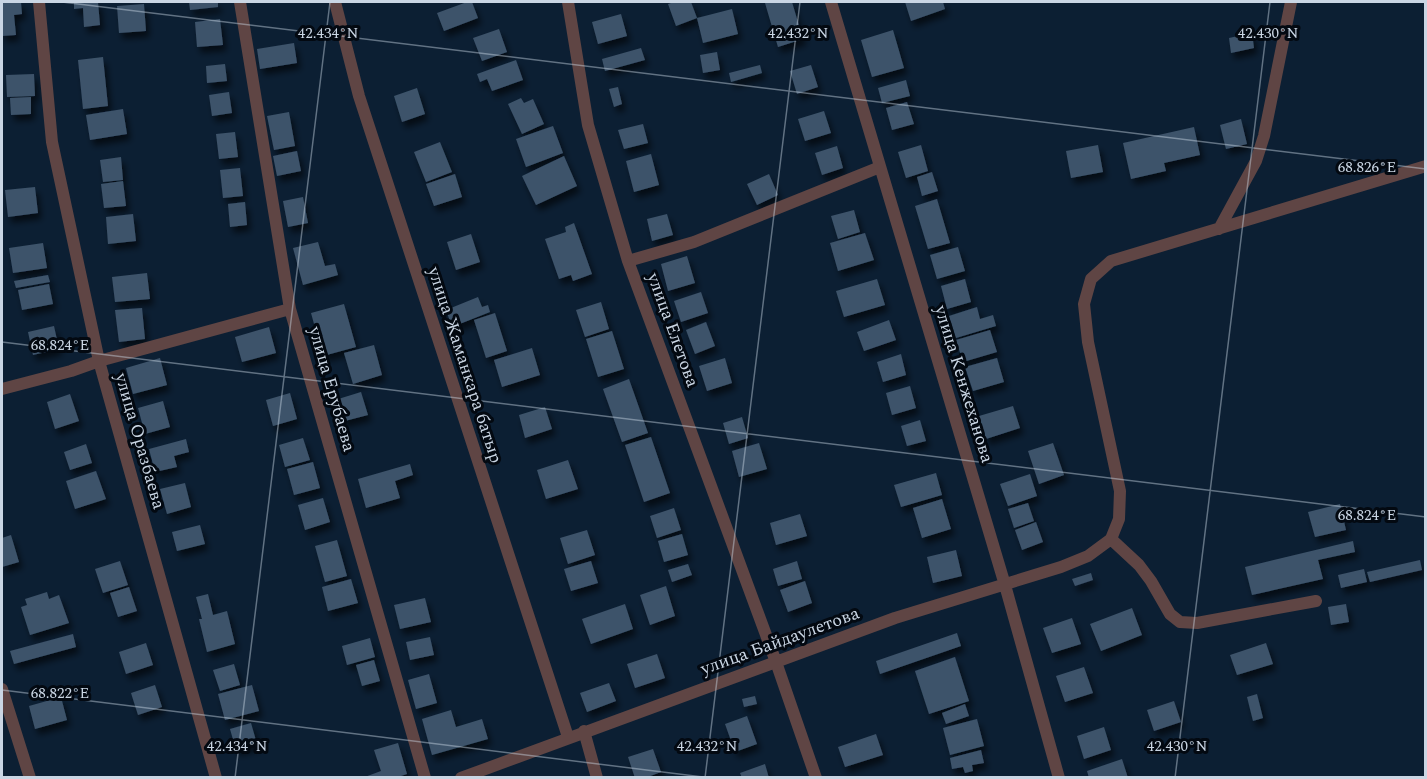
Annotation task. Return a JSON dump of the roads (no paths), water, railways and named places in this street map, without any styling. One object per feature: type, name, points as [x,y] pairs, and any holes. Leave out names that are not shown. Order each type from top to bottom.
[{"type":"street","name":"улица Оразбаева","points":[[39,2],[52,142],[99,361],[216,777]]},
{"type":"street","name":"улица Ерубаева","points":[[240,2],[290,309],[425,777]]},
{"type":"street","name":"улица Жаманкара батыр","points":[[335,2],[359,96],[568,738]]},
{"type":"street","name":"улица Елетова","points":[[568,2],[588,125],[628,261],[816,777]]},
{"type":"street","name":"улица Кенжеханова","points":[[831,2],[1005,585],[1059,777]]},
{"type":"street","points":[[1219,229],[1256,161],[1264,136],[1291,2]]},
{"type":"street","points":[[1316,602],[1197,623],[1180,622],[1170,614],[1151,580],[1139,565],[1111,539],[1119,519],[1120,491],[1088,342],[1084,304],[1091,279],[1112,261],[1425,166]]},
{"type":"street","points":[[628,261],[694,242],[880,167]]},
{"type":"street","points":[[2,388],[71,371],[99,361],[290,309]]},
{"type":"street","name":"улица Байдаулетова","points":[[461,777],[489,772],[584,731],[895,618],[1005,585],[1088,556],[1111,539]]},
{"type":"street","points":[[2,689],[30,777]]},
{"type":"street","points":[[584,731],[597,777]]}]
